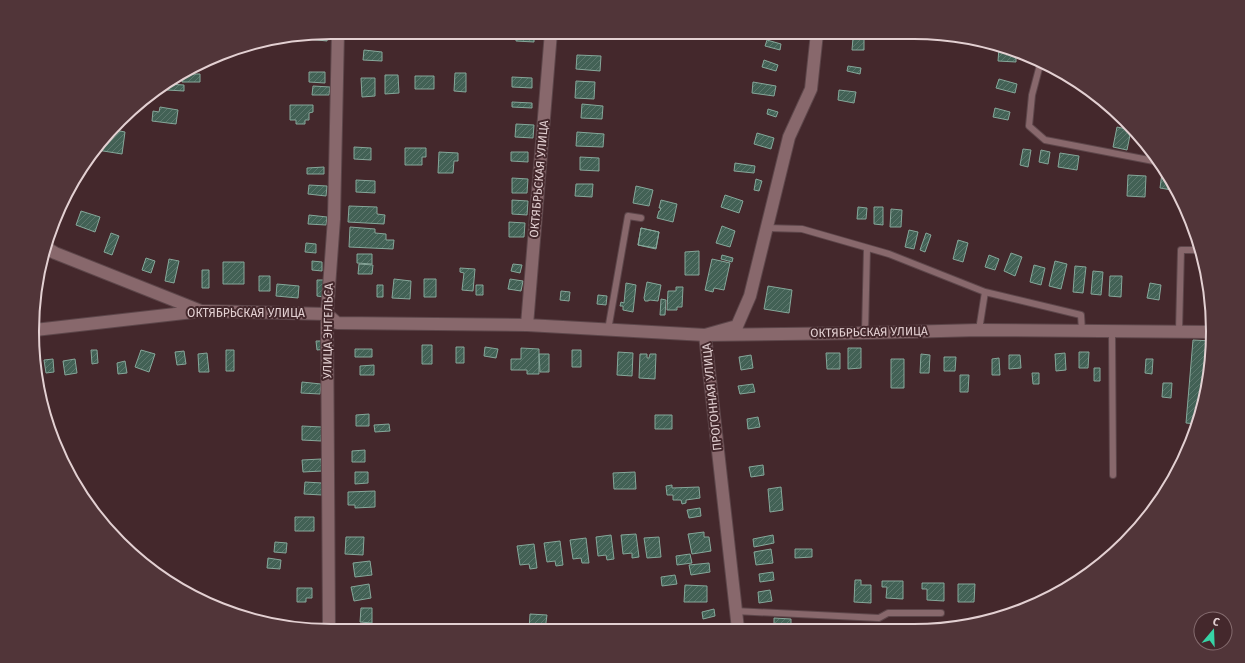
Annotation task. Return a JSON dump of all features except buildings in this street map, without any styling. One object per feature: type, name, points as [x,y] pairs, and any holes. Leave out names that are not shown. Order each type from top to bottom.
[{"type":"street","name":"УЛИЦА ЭНГЕЛЬСА","points":[[329,624],[327,314],[334,219],[338,39]]},
{"type":"street","name":"ОКТЯБРЬСКАЯ УЛИЦА","points":[[527,326],[550,39]]},
{"type":"street","name":"ПРОГОННАЯ УЛИЦА","points":[[737,624],[705,335],[736,326],[750,296],[789,137],[811,89],[816,39]]},
{"type":"street","points":[[51,250],[202,311]]},
{"type":"street","name":"ОКТЯБРЬСКАЯ УЛИЦА","points":[[39,330],[202,311],[327,314],[336,323],[527,326],[705,335],[979,330],[1206,332]]},
{"type":"lane","points":[[1039,67],[1032,95],[1028,126],[1044,140],[1151,160]]},
{"type":"lane","points":[[608,330],[628,216],[641,218]]},
{"type":"lane","points":[[767,228],[802,229],[889,254],[985,292],[1081,315],[1082,331]]},
{"type":"lane","points":[[865,333],[867,248]]},
{"type":"lane","points":[[1179,331],[1181,250],[1194,250]]},
{"type":"lane","points":[[979,330],[985,292]]},
{"type":"lane","points":[[1112,332],[1114,475]]},
{"type":"lane","points":[[735,610],[879,618],[888,613],[940,613]]}]
